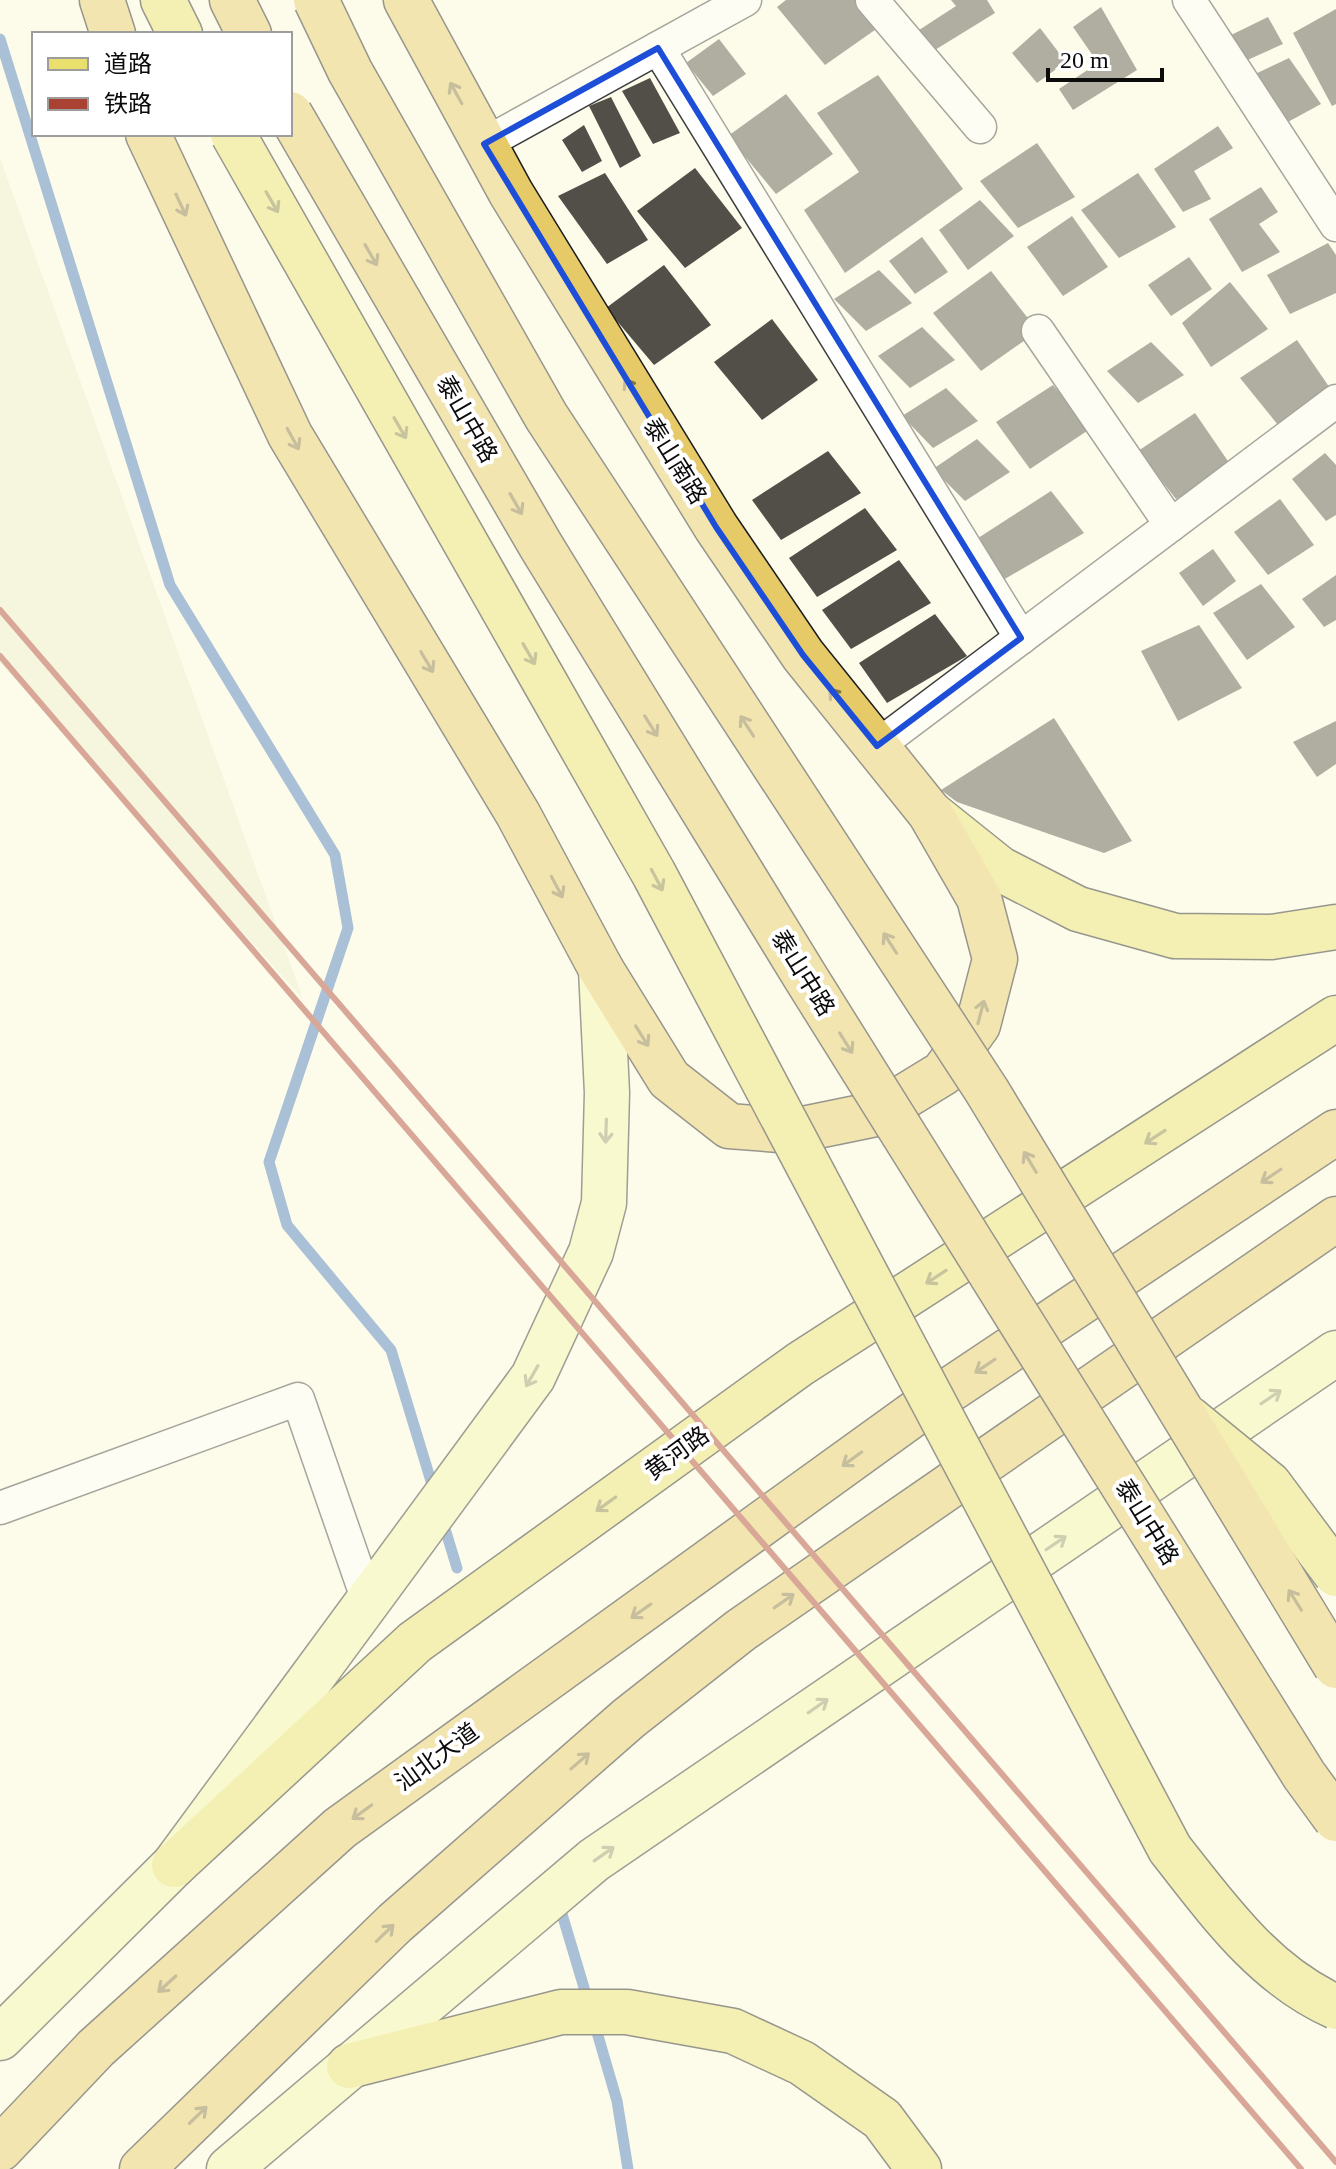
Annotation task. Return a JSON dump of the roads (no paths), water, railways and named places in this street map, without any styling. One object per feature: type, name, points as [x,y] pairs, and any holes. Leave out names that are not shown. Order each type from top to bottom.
[{"type":"highway","points":[[102,0],[112,32]]},
{"type":"highway","points":[[232,0],[248,32]]},
{"type":"highway","points":[[316,0],[350,71],[546,416],[987,1091],[1336,1666]]},
{"type":"highway","name":"泰山南路","points":[[406,0],[484,144],[716,527],[803,655],[930,813],[979,898],[995,959],[978,1025],[943,1073],[876,1114],[793,1131],[729,1126],[669,1079],[601,969]]},
{"type":"highway","name":"泰山中路","points":[[292,117],[541,546],[772,924],[1304,1775],[1336,1819]]},
{"type":"highway","points":[[149,136],[290,435],[518,814],[601,969]]},
{"type":"highway","name":"汕北大道","points":[[0,2149],[96,2048],[340,1828],[915,1413],[1336,1132]]},
{"type":"highway","points":[[142,2169],[395,1923],[629,1718],[741,1630],[1336,1219]]},
{"type":"main road","points":[[163,0],[179,32]]},
{"type":"main road","points":[[234,136],[654,874],[1170,1849],[1245,1944],[1311,1996],[1336,2007]]},
{"type":"main road","points":[[930,813],[1000,869],[1078,909],[1175,936],[1271,937],[1336,927]]},
{"type":"main road","points":[[0,2038],[174,1865],[533,1377],[591,1252],[604,1187],[607,1093],[601,969]]},
{"type":"main road","name":"黄河路","points":[[174,1865],[415,1642],[800,1364],[1336,1018]]},
{"type":"main road","points":[[229,2169],[594,1860],[1336,1353]]},
{"type":"main road","points":[[1176,1407],[1269,1484],[1336,1574]]},
{"type":"main road","points":[[349,2066],[561,2012],[627,2012],[733,2031],[802,2063],[882,2119],[919,2169]]},
{"type":"main road","points":[[0,2117],[96,2048]]},
{"type":"street","points":[[484,144],[745,0]]},
{"type":"street","points":[[872,0],[980,127]]},
{"type":"street","points":[[1189,0],[1336,225]]},
{"type":"street","points":[[658,48],[1021,638]]},
{"type":"street","points":[[1038,331],[1171,525]]},
{"type":"street","points":[[877,746],[1336,401]]},
{"type":"street","points":[[0,1508],[298,1399],[368,1601]]},
{"type":"waterway","points":[[0,39],[170,585],[335,855],[348,928],[269,1162],[287,1225],[391,1350],[434,1491]]},
{"type":"waterway","points":[[442,1519],[457,1568]]},
{"type":"waterway","points":[[562,1914],[588,2001]]},
{"type":"waterway","points":[[594,2022],[617,2101],[628,2169]]},
{"type":"railway","points":[[0,610],[1336,2162]]},
{"type":"railway","points":[[0,656],[1301,2169]]}]
